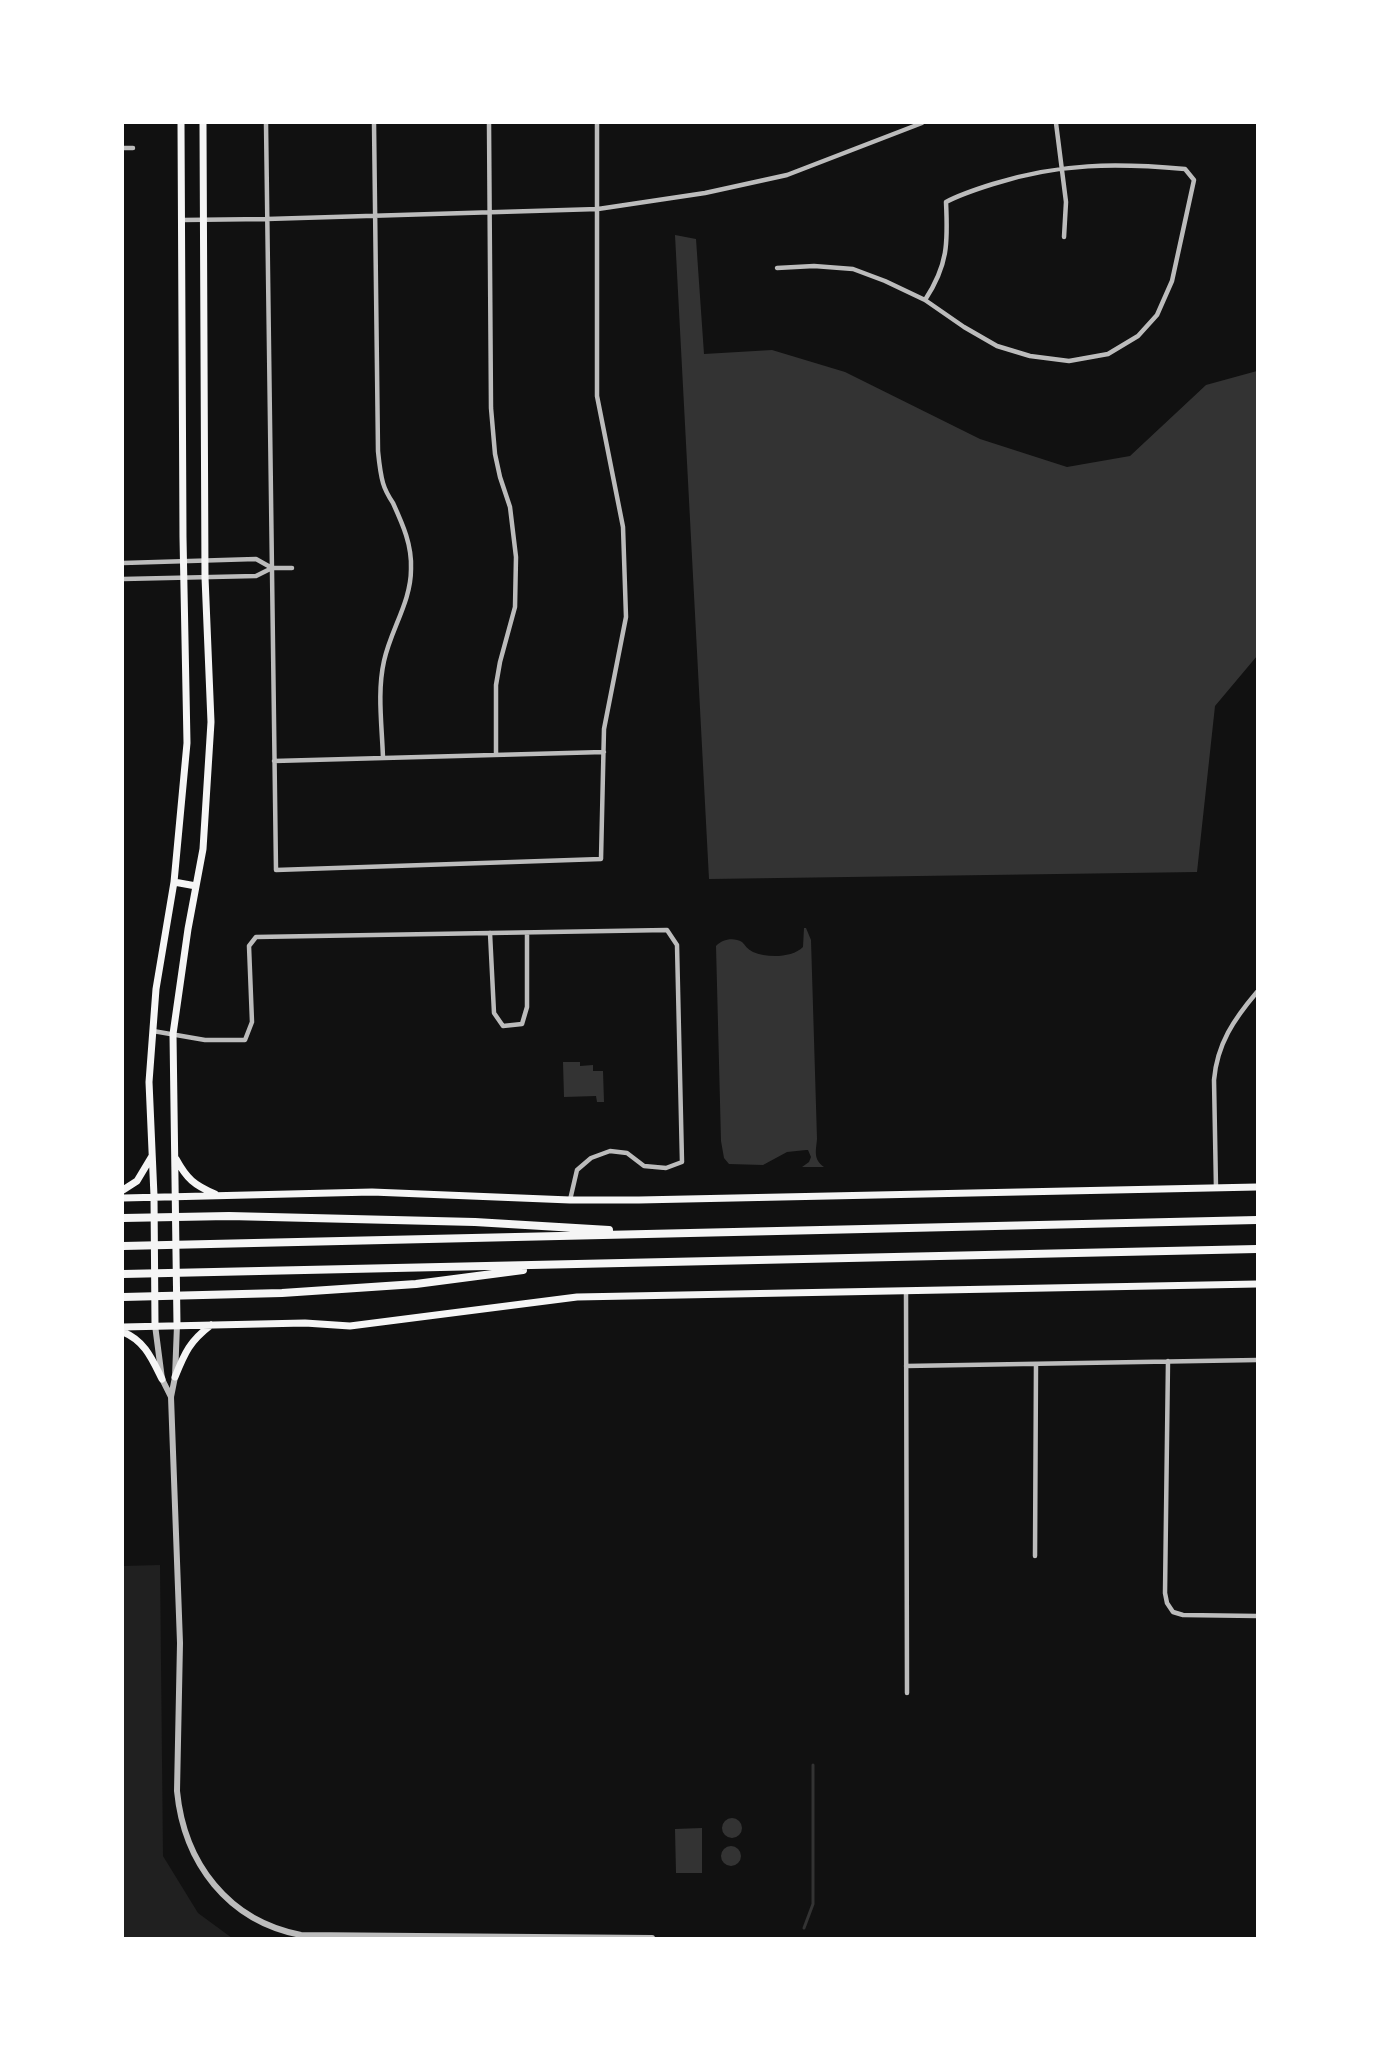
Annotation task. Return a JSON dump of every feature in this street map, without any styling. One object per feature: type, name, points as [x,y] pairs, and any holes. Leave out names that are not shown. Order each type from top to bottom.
[{"type":"highway","points":[[123,1218],[229,1216],[475,1222],[669,1234]]},
{"type":"highway","points":[[123,1246],[1257,1220]]},
{"type":"highway","points":[[123,1274],[1257,1249]]},
{"type":"highway","points":[[123,1297],[239,1294],[416,1284],[565,1264]]},
{"type":"main road","points":[[154,1325],[154,1196],[149,1082],[156,989],[174,882],[187,743],[183,561],[181,123]]},
{"type":"main road","points":[[177,1325],[173,1034],[203,849],[211,722],[205,577],[203,123]]},
{"type":"main road","points":[[174,882],[196,886]]},
{"type":"main road","points":[[123,1190],[137,1181],[152,1156]]},
{"type":"main road","points":[[174,1156],[195,1186],[217,1195]]},
{"type":"main road","points":[[123,1198],[372,1192],[570,1200],[1257,1187]]},
{"type":"main road","points":[[123,1327],[305,1323],[350,1326],[577,1297],[1257,1284]]},
{"type":"main road","points":[[175,1377],[186,1348],[196,1336],[211,1325]]},
{"type":"main road","points":[[123,1332],[135,1337],[145,1347],[162,1379]]},
{"type":"street","points":[[266,123],[276,870],[601,860],[604,729],[626,617],[623,527],[597,396],[597,123]]},
{"type":"street","points":[[374,123],[378,451],[383,485],[405,529],[411,548],[412,568],[405,605],[384,663],[381,702],[383,758]]},
{"type":"street","points":[[489,123],[492,418],[495,454],[510,507],[516,557],[514,607],[496,685],[496,754]]},
{"type":"street","points":[[182,220],[491,214],[598,209],[705,193],[788,175],[921,123]]},
{"type":"street","points":[[1056,123],[1065,202],[1064,237]]},
{"type":"street","points":[[123,148],[133,148]]},
{"type":"street","points":[[777,268],[814,266],[853,269],[925,300],[963,327],[997,346],[1030,356],[1069,361],[1108,354],[1137,336],[1157,315],[1172,281],[1194,180],[1185,169],[1175,168],[1107,165],[1062,167],[958,195],[946,202],[945,260],[925,300]]},
{"type":"street","points":[[123,563],[256,559],[272,568]]},
{"type":"street","points":[[123,579],[256,576],[272,568],[292,568]]},
{"type":"street","points":[[274,761],[604,752]]},
{"type":"street","points":[[153,1031],[205,1040],[244,1040],[252,1022],[249,946],[256,937],[667,930],[676,945],[682,1162],[666,1168],[644,1166],[627,1153],[610,1151],[591,1158],[577,1170],[570,1200]]},
{"type":"street","points":[[490,933],[494,1013],[503,1026],[522,1024],[527,1007],[527,933]]},
{"type":"street","points":[[1216,1188],[1215,1064],[1228,1029],[1257,992]]},
{"type":"street","points":[[906,1291],[907,1693]]},
{"type":"street","points":[[154,1325],[162,1379],[171,1397]]},
{"type":"street","points":[[177,1325],[175,1377],[171,1397],[180,1642],[177,1791],[180,1815],[188,1842],[219,1890],[238,1908],[260,1922],[301,1935],[652,1938]]},
{"type":"street","points":[[906,1366],[1257,1360]]},
{"type":"street","points":[[1168,1361],[1165,1593],[1167,1603],[1173,1612],[1183,1615],[1257,1616]]},
{"type":"street","points":[[1035,1364],[1035,1556]]},
{"type":"shaded area","points":[[675,235],[696,239],[704,354],[772,350],[845,372],[980,439],[1067,467],[1130,456],[1206,385],[1257,371],[1257,656],[1215,706],[1197,872],[709,879]]},
{"type":"shaded area","points":[[804,928],[811,940],[816,1154],[818,1161],[824,1167],[802,1167],[809,1162],[811,1157],[808,1150],[787,1152],[763,1165],[729,1164],[724,1158],[721,1141],[716,946],[725,940],[732,939],[742,942],[748,949],[759,954],[786,955],[803,947]]},
{"type":"shaded area","points":[[563,1062],[580,1062],[580,1066],[593,1065],[593,1071],[603,1071],[604,1102],[597,1102],[596,1096],[564,1097]]},
{"type":"shaded area","points":[[160,1565],[163,1856],[198,1913],[232,1938],[123,1938],[123,1566]]},
{"type":"shaded area","points":[[732,1818],[739,1821],[742,1828],[739,1835],[732,1838],[725,1835],[722,1828],[725,1821]]},
{"type":"shaded area","points":[[702,1828],[702,1873],[676,1873],[675,1829]]},
{"type":"shaded area","points":[[731,1846],[738,1849],[741,1856],[738,1863],[731,1866],[724,1863],[721,1856],[724,1849]]},
{"type":"waterway","points":[[804,1928],[813,1904],[813,1765]]}]
